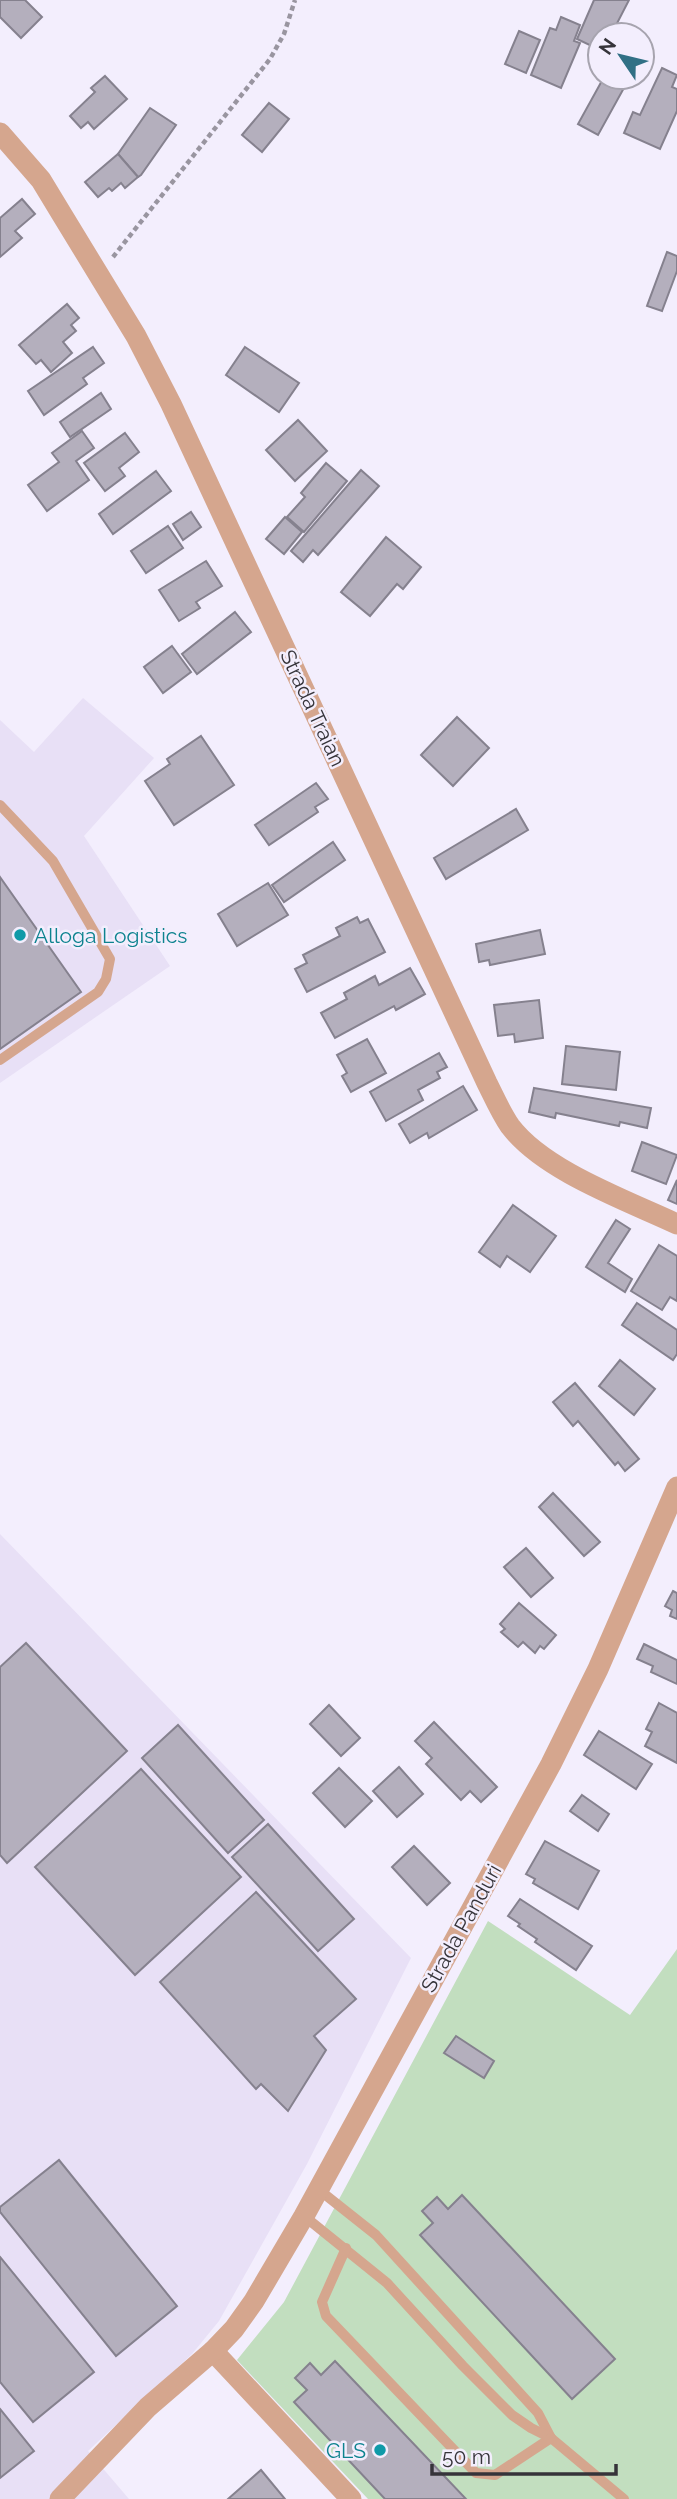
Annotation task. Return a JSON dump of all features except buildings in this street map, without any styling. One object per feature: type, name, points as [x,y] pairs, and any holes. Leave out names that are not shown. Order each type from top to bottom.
[{"type":"street","name":"Strada Traian","points":[[0,133],[41,180],[136,336],[171,404],[509,1125],[525,1143],[552,1163],[677,1224]]},
{"type":"street","name":"Strada Panduri","points":[[60,2499],[148,2407],[213,2351],[234,2329],[254,2301],[304,2216],[551,1764],[598,1669],[677,1487]]},
{"type":"street","points":[[213,2351],[351,2499]]},
{"type":"lane","points":[[0,805],[53,861],[110,960],[106,979],[98,992],[0,1060]]},
{"type":"lane","points":[[318,2189],[376,2235],[538,2413],[551,2438]]},
{"type":"lane","points":[[304,2216],[387,2283],[512,2415],[551,2438],[624,2499]]},
{"type":"lane","points":[[346,2248],[321,2302],[326,2316],[476,2473],[495,2475],[551,2438]]},
{"type":"path","points":[[99,274],[275,52],[295,0]]},
{"type":"shaded area","points":[[83,698],[154,758],[84,836],[170,966],[0,1083],[0,720],[34,752]]},
{"type":"shaded area","points":[[0,1534],[411,1958],[307,2164],[219,2321],[192,2354],[88,2451],[129,2499],[0,2499]]},
{"type":"green space","points":[[488,1921],[630,2015],[677,1949],[677,2499],[368,2499],[237,2360],[284,2302]]},
{"type":"place","name":"Alloga Logistics","points":[[20,935]]},
{"type":"place","name":"GLS","points":[[380,2450]]}]
